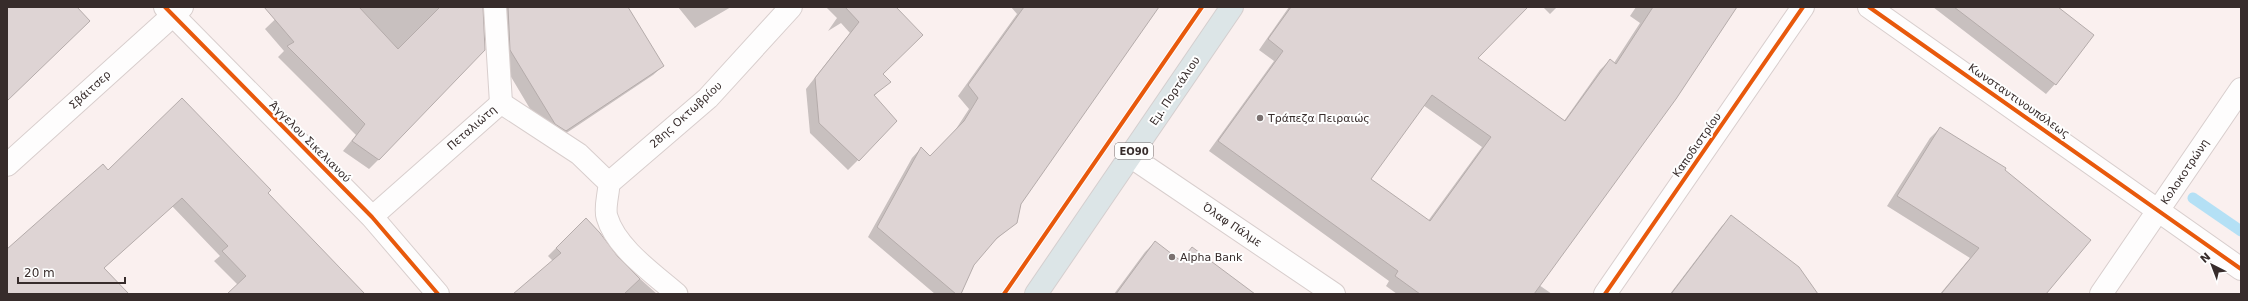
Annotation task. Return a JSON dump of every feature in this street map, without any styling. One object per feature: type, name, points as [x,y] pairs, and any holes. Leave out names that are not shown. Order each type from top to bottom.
[{"type":"main road","name":"Εμ. Πορτάλιου","points":[[1036,294],[1232,7]]},
{"type":"street","name":"Πεταλιώτη","points":[[495,7],[501,103]]},
{"type":"street","name":"28ης Οκτωβρίου","points":[[609,183],[708,98],[791,7]]},
{"type":"street","name":"Καποδιστρίου","points":[[1605,294],[1804,7]]},
{"type":"street","name":"Κωνσταντινουπόλεως","points":[[1869,7],[2160,210],[2241,269]]},
{"type":"street","name":"Σβάιτσερ","points":[[7,165],[173,10]]},
{"type":"street","name":"Άγγελου Σικελιανού","points":[[173,10],[372,217],[438,294]]},
{"type":"street","name":"Κολοκοτρώνη","points":[[2101,294],[2160,210],[2241,89]]},
{"type":"street","name":"Όλαφ Πάλμε","points":[[1130,156],[1334,294]]},
{"type":"lane","points":[[501,103],[579,154],[609,183],[606,216],[619,240],[639,262],[677,294]]},
{"type":"lane","name":"Πεταλιώτη","points":[[372,217],[501,103]]},
{"type":"building","points":[[7,7],[77,7],[90,21],[7,101]]},
{"type":"building","points":[[264,7],[359,7],[398,49],[440,7],[483,7],[485,50],[379,160],[352,141],[365,124],[287,46],[294,42]]},
{"type":"building","points":[[508,7],[628,7],[664,66],[566,131],[555,124],[510,50]]},
{"type":"building","points":[[845,7],[896,7],[923,35],[883,74],[891,82],[874,95],[897,121],[859,161],[819,123],[815,78],[859,22]]},
{"type":"building","points":[[1024,7],[1159,7],[1021,204],[1017,223],[997,238],[974,265],[961,294],[956,294],[877,227],[921,147],[930,156],[964,121],[978,98],[968,85]]},
{"type":"building","points":[[1291,7],[1528,7],[1478,58],[1565,121],[1610,59],[1616,64],[1653,7],[1737,7],[1676,99],[1534,294],[1420,294],[1395,276],[1398,271],[1218,141],[1283,51],[1268,39]],"holes":[[[1432,95],[1491,137],[1430,221],[1371,179]]]},
{"type":"building","points":[[1954,7],[2058,7],[2094,35],[2056,85]]},
{"type":"building","points":[[182,98],[271,190],[268,193],[365,294],[227,294],[246,276],[222,251],[228,246],[182,198],[104,268],[129,294],[7,294],[7,249],[103,164],[108,170]]},
{"type":"building","points":[[1940,127],[2006,168],[2005,170],[2091,240],[2046,294],[1941,294],[1979,248],[1897,196]]},
{"type":"building","points":[[1731,215],[1799,267],[1818,294],[1671,294]]},
{"type":"building","points":[[586,218],[600,233],[618,257],[640,279],[624,294],[513,294],[561,253],[556,248]]},
{"type":"building","points":[[1155,241],[1181,261],[1192,247],[1255,294],[1116,294]]},
{"type":"waterway","points":[[2193,198],[2241,231]]},
{"type":"cycle path","points":[[165,7],[372,217],[438,294]]},
{"type":"cycle path","points":[[1004,294],[1202,7]]},
{"type":"cycle path","points":[[1605,294],[1803,7]]},
{"type":"cycle path","points":[[1869,7],[2241,269]]},
{"type":"place","name":"Τράπεζα Πειραιώς","points":[[1260,118]]},
{"type":"place","name":"Alpha Bank","points":[[1172,257]]}]
